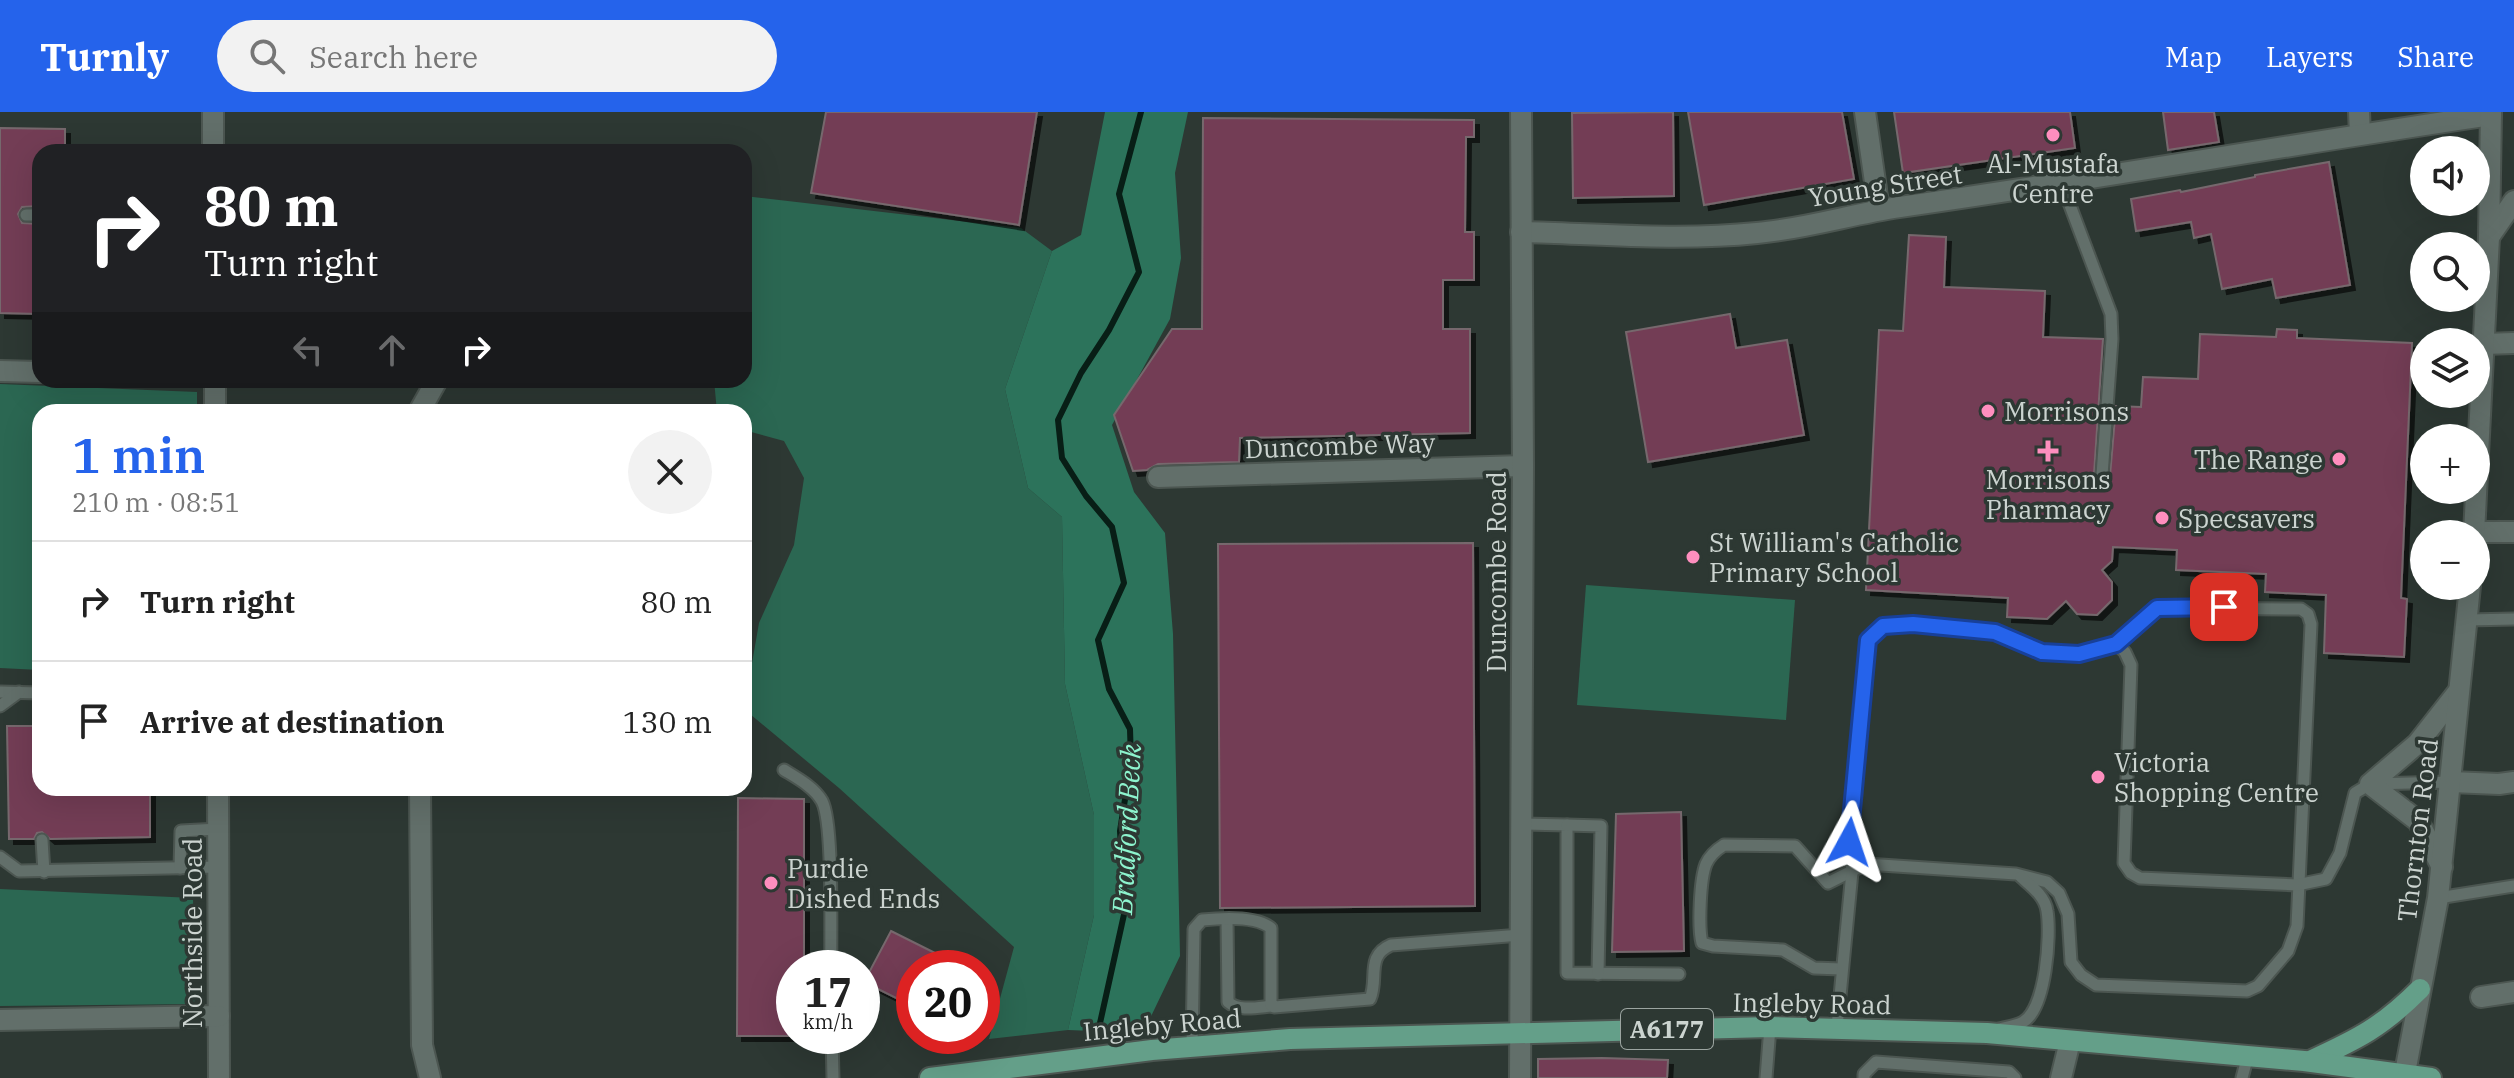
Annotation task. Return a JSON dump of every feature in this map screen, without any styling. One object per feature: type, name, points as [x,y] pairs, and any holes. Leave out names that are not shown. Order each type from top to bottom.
[{"type":"main road","points":[[2328,1078],[2307,1061],[2372,1031],[2391,1018],[2420,989]]},
{"type":"main road","name":"Ingleby Road","points":[[930,1078],[1028,1071],[1192,1047],[1290,1039],[1770,1027],[1987,1033],[2307,1061],[2404,1076]]},
{"type":"main road","name":"A6177","points":[[2404,1076],[2431,1078]]},
{"type":"street","points":[[213,112],[213,144]]},
{"type":"street","name":"Duncombe Road","points":[[1520,1078],[1521,112]]},
{"type":"street","points":[[1865,112],[1879,210]]},
{"type":"street","points":[[2359,112],[2360,134]]},
{"type":"street","points":[[2489,232],[2491,113]]},
{"type":"street","name":"Young Street","points":[[1521,232],[1759,233],[1879,210],[2062,184],[2491,113]]},
{"type":"street","points":[[2490,236],[2514,201]]},
{"type":"street","points":[[2490,344],[2514,343]]},
{"type":"street","points":[[0,371],[32,372]]},
{"type":"street","points":[[2475,520],[2481,408]]},
{"type":"street","name":"Duncombe Way","points":[[1158,477],[1523,466]]},
{"type":"street","points":[[2490,533],[2514,532]]},
{"type":"street","name":"Thornton Road","points":[[2404,1076],[2438,898],[2469,600]]},
{"type":"street","points":[[2442,867],[2418,821],[2370,784],[2418,743],[2460,689]]},
{"type":"street","points":[[2451,782],[2514,782]]},
{"type":"street","name":"Northside Road","points":[[218,796],[219,1078]]},
{"type":"street","points":[[420,796],[422,1045],[430,1078]]},
{"type":"street","points":[[2481,997],[2514,992]]},
{"type":"street","points":[[0,1020],[219,1016]]},
{"type":"street","points":[[2061,1078],[2070,1041]]},
{"type":"lane","points":[[2062,184],[2111,314],[2102,475]]},
{"type":"lane","points":[[26,215],[32,215]]},
{"type":"lane","points":[[1837,1027],[1852,872],[1849,842],[1868,640],[1883,626],[1913,624],[1995,632],[2042,652],[2079,654],[2116,644],[2157,608],[2301,609],[2308,614],[2311,624],[2297,926],[2288,951],[2258,986],[2247,991],[2096,985],[2081,975],[2071,962],[2068,914],[2059,893],[2047,882],[2016,874],[1866,864],[1852,872],[1828,883],[1795,846],[1724,845],[1707,860],[1703,873],[1702,943],[1783,950],[1814,968],[1841,969]]},
{"type":"lane","points":[[2467,620],[2514,619]]},
{"type":"lane","points":[[2116,644],[2125,652],[2131,665],[2124,863],[2131,873],[2140,878],[2297,885],[2326,879],[2340,853],[2355,793],[2370,784],[2451,782]]},
{"type":"lane","points":[[0,692],[32,693]]},
{"type":"lane","points":[[0,706],[19,692]]},
{"type":"lane","points":[[784,770],[814,791],[823,803],[828,833],[831,950]]},
{"type":"lane","points":[[1521,824],[1601,826],[1598,974]]},
{"type":"lane","points":[[1567,825],[1567,973],[1679,974]]},
{"type":"lane","points":[[180,868],[181,831],[218,829]]},
{"type":"lane","points":[[42,840],[44,872]]},
{"type":"lane","points":[[0,857],[19,871],[218,867]]},
{"type":"lane","points":[[1987,1033],[2025,1021],[2042,995],[2047,909],[2038,892],[2016,874]]},
{"type":"lane","points":[[2438,898],[2514,886]]},
{"type":"lane","points":[[1192,1047],[1194,929],[1202,920],[1260,922],[1271,928],[1273,1006]]},
{"type":"lane","points":[[1227,920],[1228,1002],[1233,1007],[1370,999],[1373,993],[1373,961],[1382,949],[1391,945],[1521,935]]},
{"type":"lane","points":[[1766,1078],[1770,1027]]},
{"type":"lane","points":[[832,1054],[833,1078]]},
{"type":"lane","points":[[2242,1078],[2248,1055]]},
{"type":"lane","points":[[1864,1078],[1876,1062],[2009,1072],[2015,1078]]},
{"type":"green space","points":[[1105,112],[1188,112],[1175,173],[1181,258],[1170,319],[1112,425],[1134,492],[1165,533],[1173,634],[1180,956],[1143,1033],[1068,1030],[1094,915],[1094,815],[1065,684],[1062,517],[1028,488],[1005,389],[1052,251],[1081,235]]},
{"type":"green space","points":[[752,197],[1021,228],[1052,251],[1005,389],[1028,488],[1062,517],[1065,684],[1094,815],[1094,915],[1068,1030],[1000,1038],[1000,999],[1014,947],[839,788],[752,716],[752,663],[759,623],[794,545],[804,478],[784,441],[752,432],[752,404],[716,404],[715,388],[752,388]]},
{"type":"green space","points":[[0,384],[32,385],[32,388],[197,392],[197,404],[32,404],[32,670],[0,668]]},
{"type":"green space","points":[[1586,585],[1795,600],[1786,720],[1577,705]]},
{"type":"green space","points":[[0,889],[193,898],[195,1004],[0,1006]]},
{"type":"building","points":[[826,112],[1037,112],[1019,225],[811,193]]},
{"type":"building","points":[[1673,112],[1674,196],[1573,198],[1572,113]]},
{"type":"building","points":[[1688,112],[1842,112],[1854,179],[1704,205]]},
{"type":"building","points":[[1894,112],[2070,112],[2075,148],[1903,173]]},
{"type":"building","points":[[2163,112],[2214,112],[2219,142],[2168,150]]},
{"type":"building","points":[[1203,118],[1474,120],[1474,137],[1466,137],[1465,232],[1474,232],[1474,280],[1443,280],[1443,329],[1470,329],[1470,433],[1240,438],[1239,462],[1158,464],[1147,470],[1133,471],[1114,415],[1172,329],[1202,329]]},
{"type":"building","points":[[0,128],[65,129],[65,144],[32,144],[32,206],[22,207],[18,214],[22,223],[32,224],[32,314],[0,313]]},
{"type":"building","points":[[2329,162],[2350,285],[2276,298],[2272,279],[2222,289],[2211,234],[2194,238],[2191,222],[2136,231],[2131,199]]},
{"type":"building","points":[[1909,235],[1946,237],[1944,287],[2045,291],[2043,337],[2103,339],[2094,474],[2101,483],[2110,476],[2116,406],[2141,407],[2143,377],[2198,379],[2200,334],[2276,337],[2277,329],[2297,330],[2297,338],[2410,343],[2401,598],[2407,599],[2404,657],[2324,653],[2326,595],[2265,592],[2266,574],[2176,570],[2177,550],[2113,547],[2112,561],[2102,570],[2112,582],[2112,600],[2097,615],[2077,614],[2066,601],[2047,619],[2007,617],[2008,598],[1866,590],[1879,330],[1903,331]]},
{"type":"building","points":[[1730,314],[1736,348],[1787,340],[1804,435],[1648,462],[1626,332]]},
{"type":"building","points":[[1473,543],[1475,906],[1220,908],[1218,544]]},
{"type":"building","points":[[7,726],[32,726],[32,796],[150,796],[150,837],[50,839],[42,832],[37,833],[34,839],[9,839]]},
{"type":"building","name":"Purdie Dished Ends","points":[[738,798],[804,799],[804,950],[776,950],[776,1036],[737,1036]]},
{"type":"building","points":[[1681,812],[1684,951],[1612,952],[1616,814]]},
{"type":"building","points":[[891,931],[929,950],[896,950],[896,998],[880,990],[880,952]]},
{"type":"building","points":[[1538,1059],[1668,1060],[1667,1078],[1538,1078]]},
{"type":"waterway","name":"Bradford Beck","points":[[1100,1023],[1125,910],[1120,831],[1131,761],[1130,729],[1109,689],[1098,640],[1124,583],[1112,527],[1086,496],[1062,458],[1058,420],[1139,272],[1119,194],[1141,112]]},
{"type":"place","name":"Al-Mustafa Centre","points":[[2053,135]]},
{"type":"place","name":"Morrisons","points":[[1988,411]]},
{"type":"place","name":"Morrisons Pharmacy","points":[[2048,451]]},
{"type":"place","name":"The Range","points":[[2339,459]]},
{"type":"place","name":"Specsavers","points":[[2162,518]]},
{"type":"place","name":"St William's Catholic Primary School","points":[[1693,557]]},
{"type":"place","name":"Victoria Shopping Centre","points":[[2098,777]]},
{"type":"place","name":"Purdie Dished Ends","points":[[771,883]]},
{"type":"route","points":[[1849,842],[1868,640],[1883,626],[1913,624],[1995,632],[2042,652],[2079,654],[2116,644],[2157,608],[2224,607]]}]
